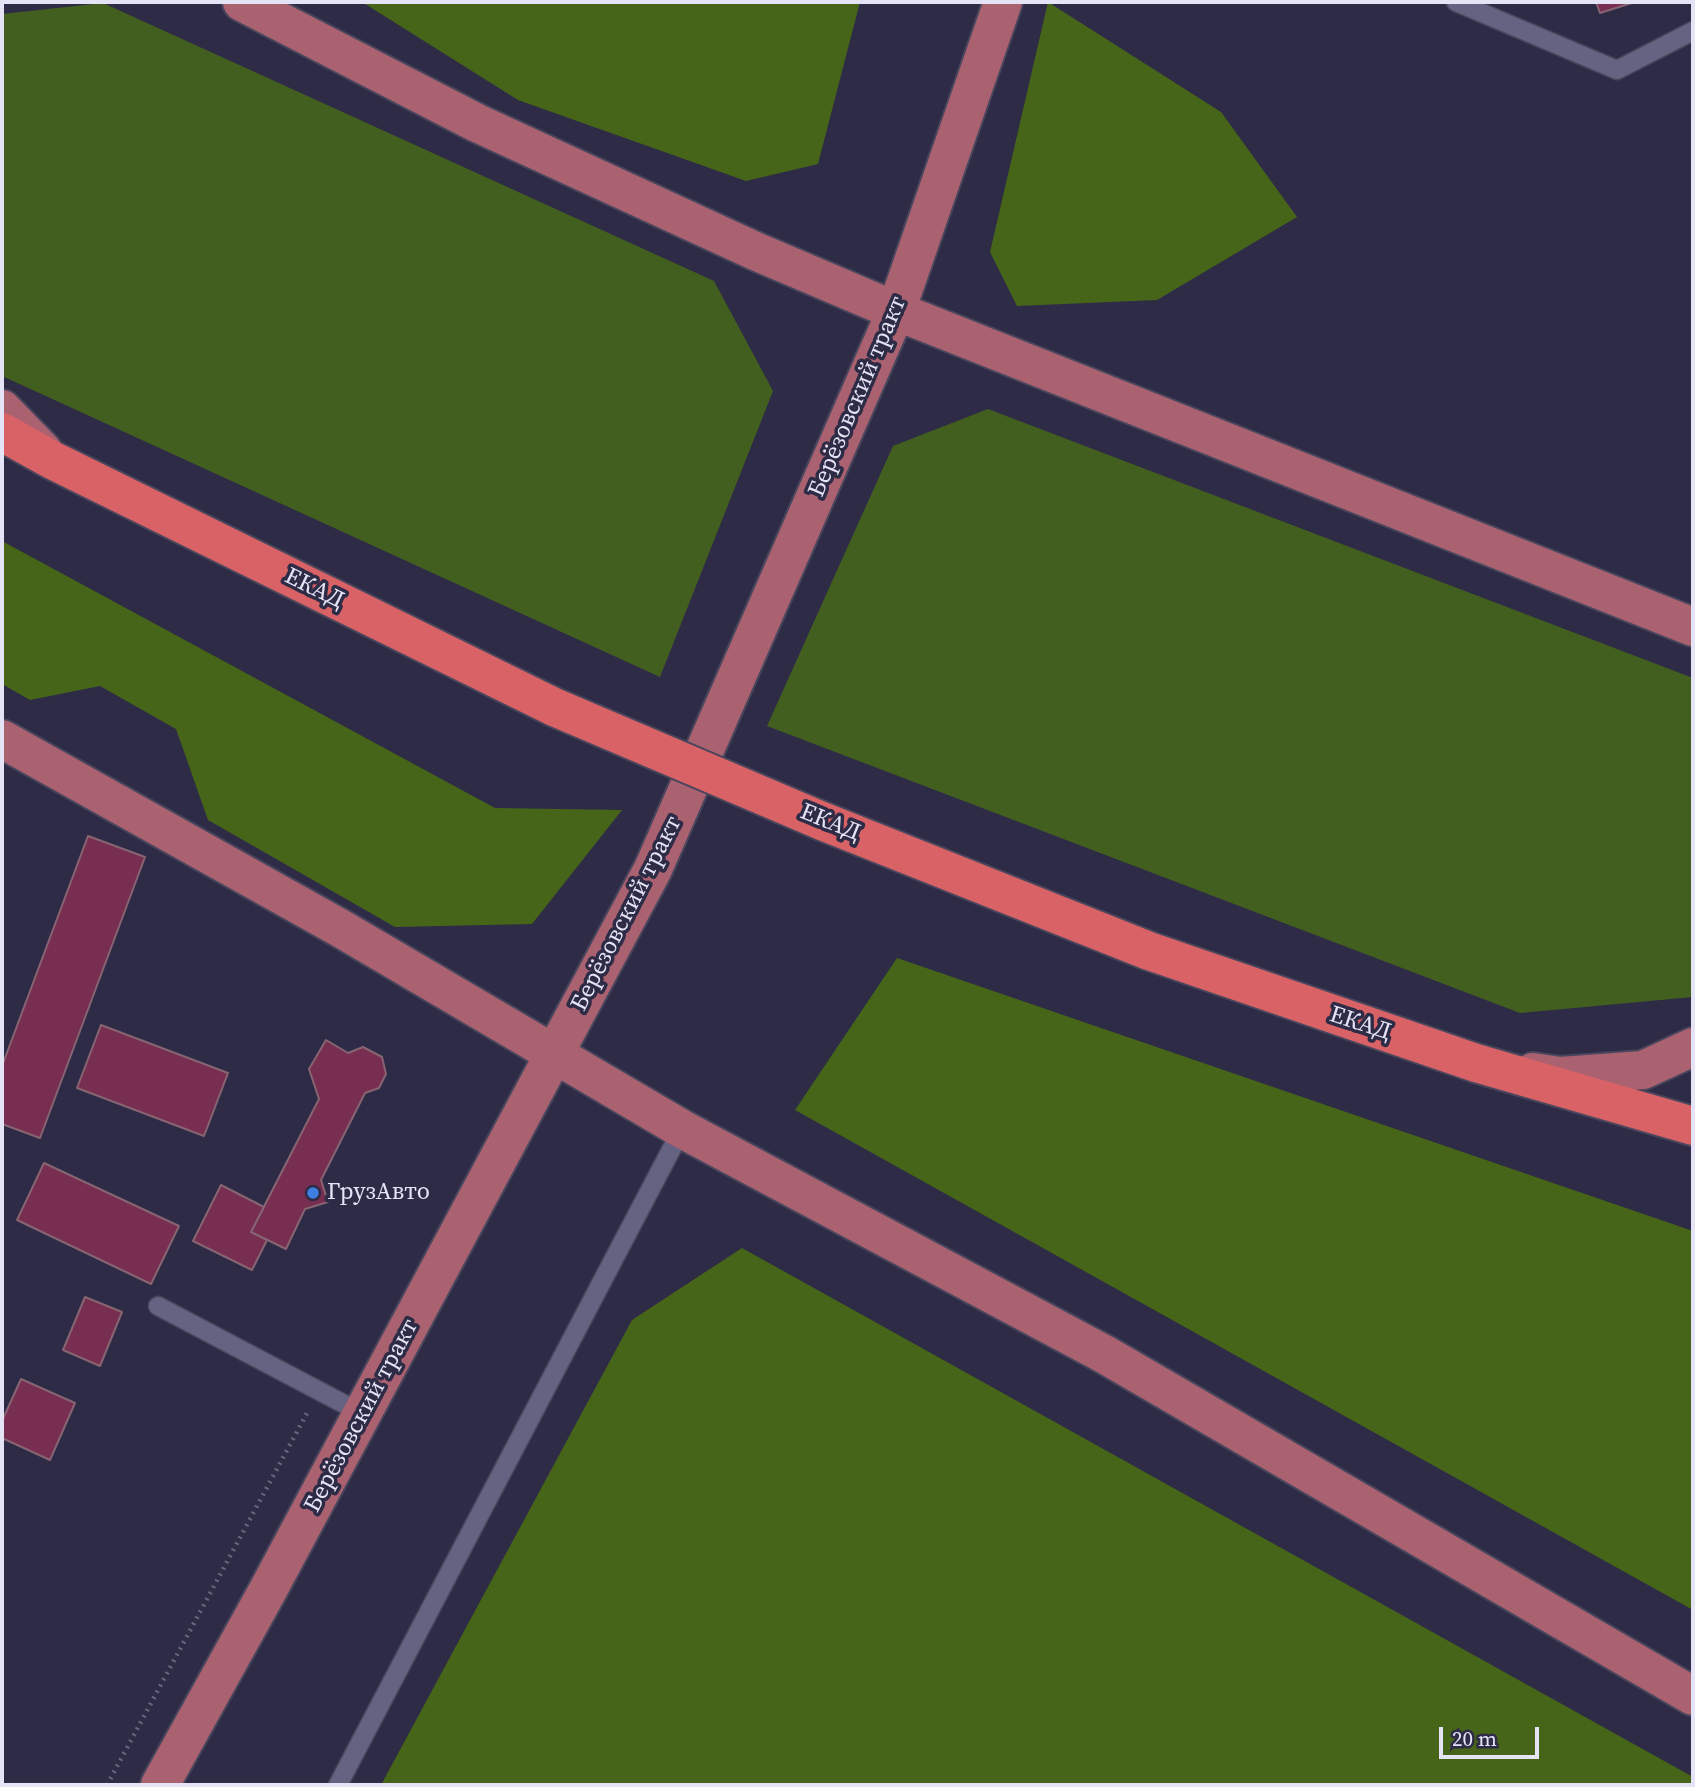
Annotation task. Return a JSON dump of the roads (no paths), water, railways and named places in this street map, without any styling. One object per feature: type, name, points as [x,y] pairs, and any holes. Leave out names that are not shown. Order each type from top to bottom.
[{"type":"highway","name":"ЕКАД","points":[[2,432],[52,460],[554,707],[822,821],[1149,951],[1476,1063],[1693,1126]]},
{"type":"main road","points":[[242,2],[477,123],[755,251],[896,311],[1692,627]]},
{"type":"main road","name":"Берёзовский тракт","points":[[160,1785],[363,1414],[653,869],[896,311],[1003,2]]},
{"type":"main road","points":[[2,409],[52,460]]},
{"type":"main road","points":[[2,739],[340,928],[682,1129],[1104,1354],[1693,1696]]},
{"type":"main road","points":[[1476,1063],[1560,1076],[1643,1070],[1693,1047]]},
{"type":"lane","points":[[1456,2],[1618,70],[1693,31]]},
{"type":"lane","points":[[338,1785],[682,1129]]},
{"type":"lane","points":[[158,1306],[363,1414]]},
{"type":"place","name":"ГрузАвто","points":[[313,1193]]}]
